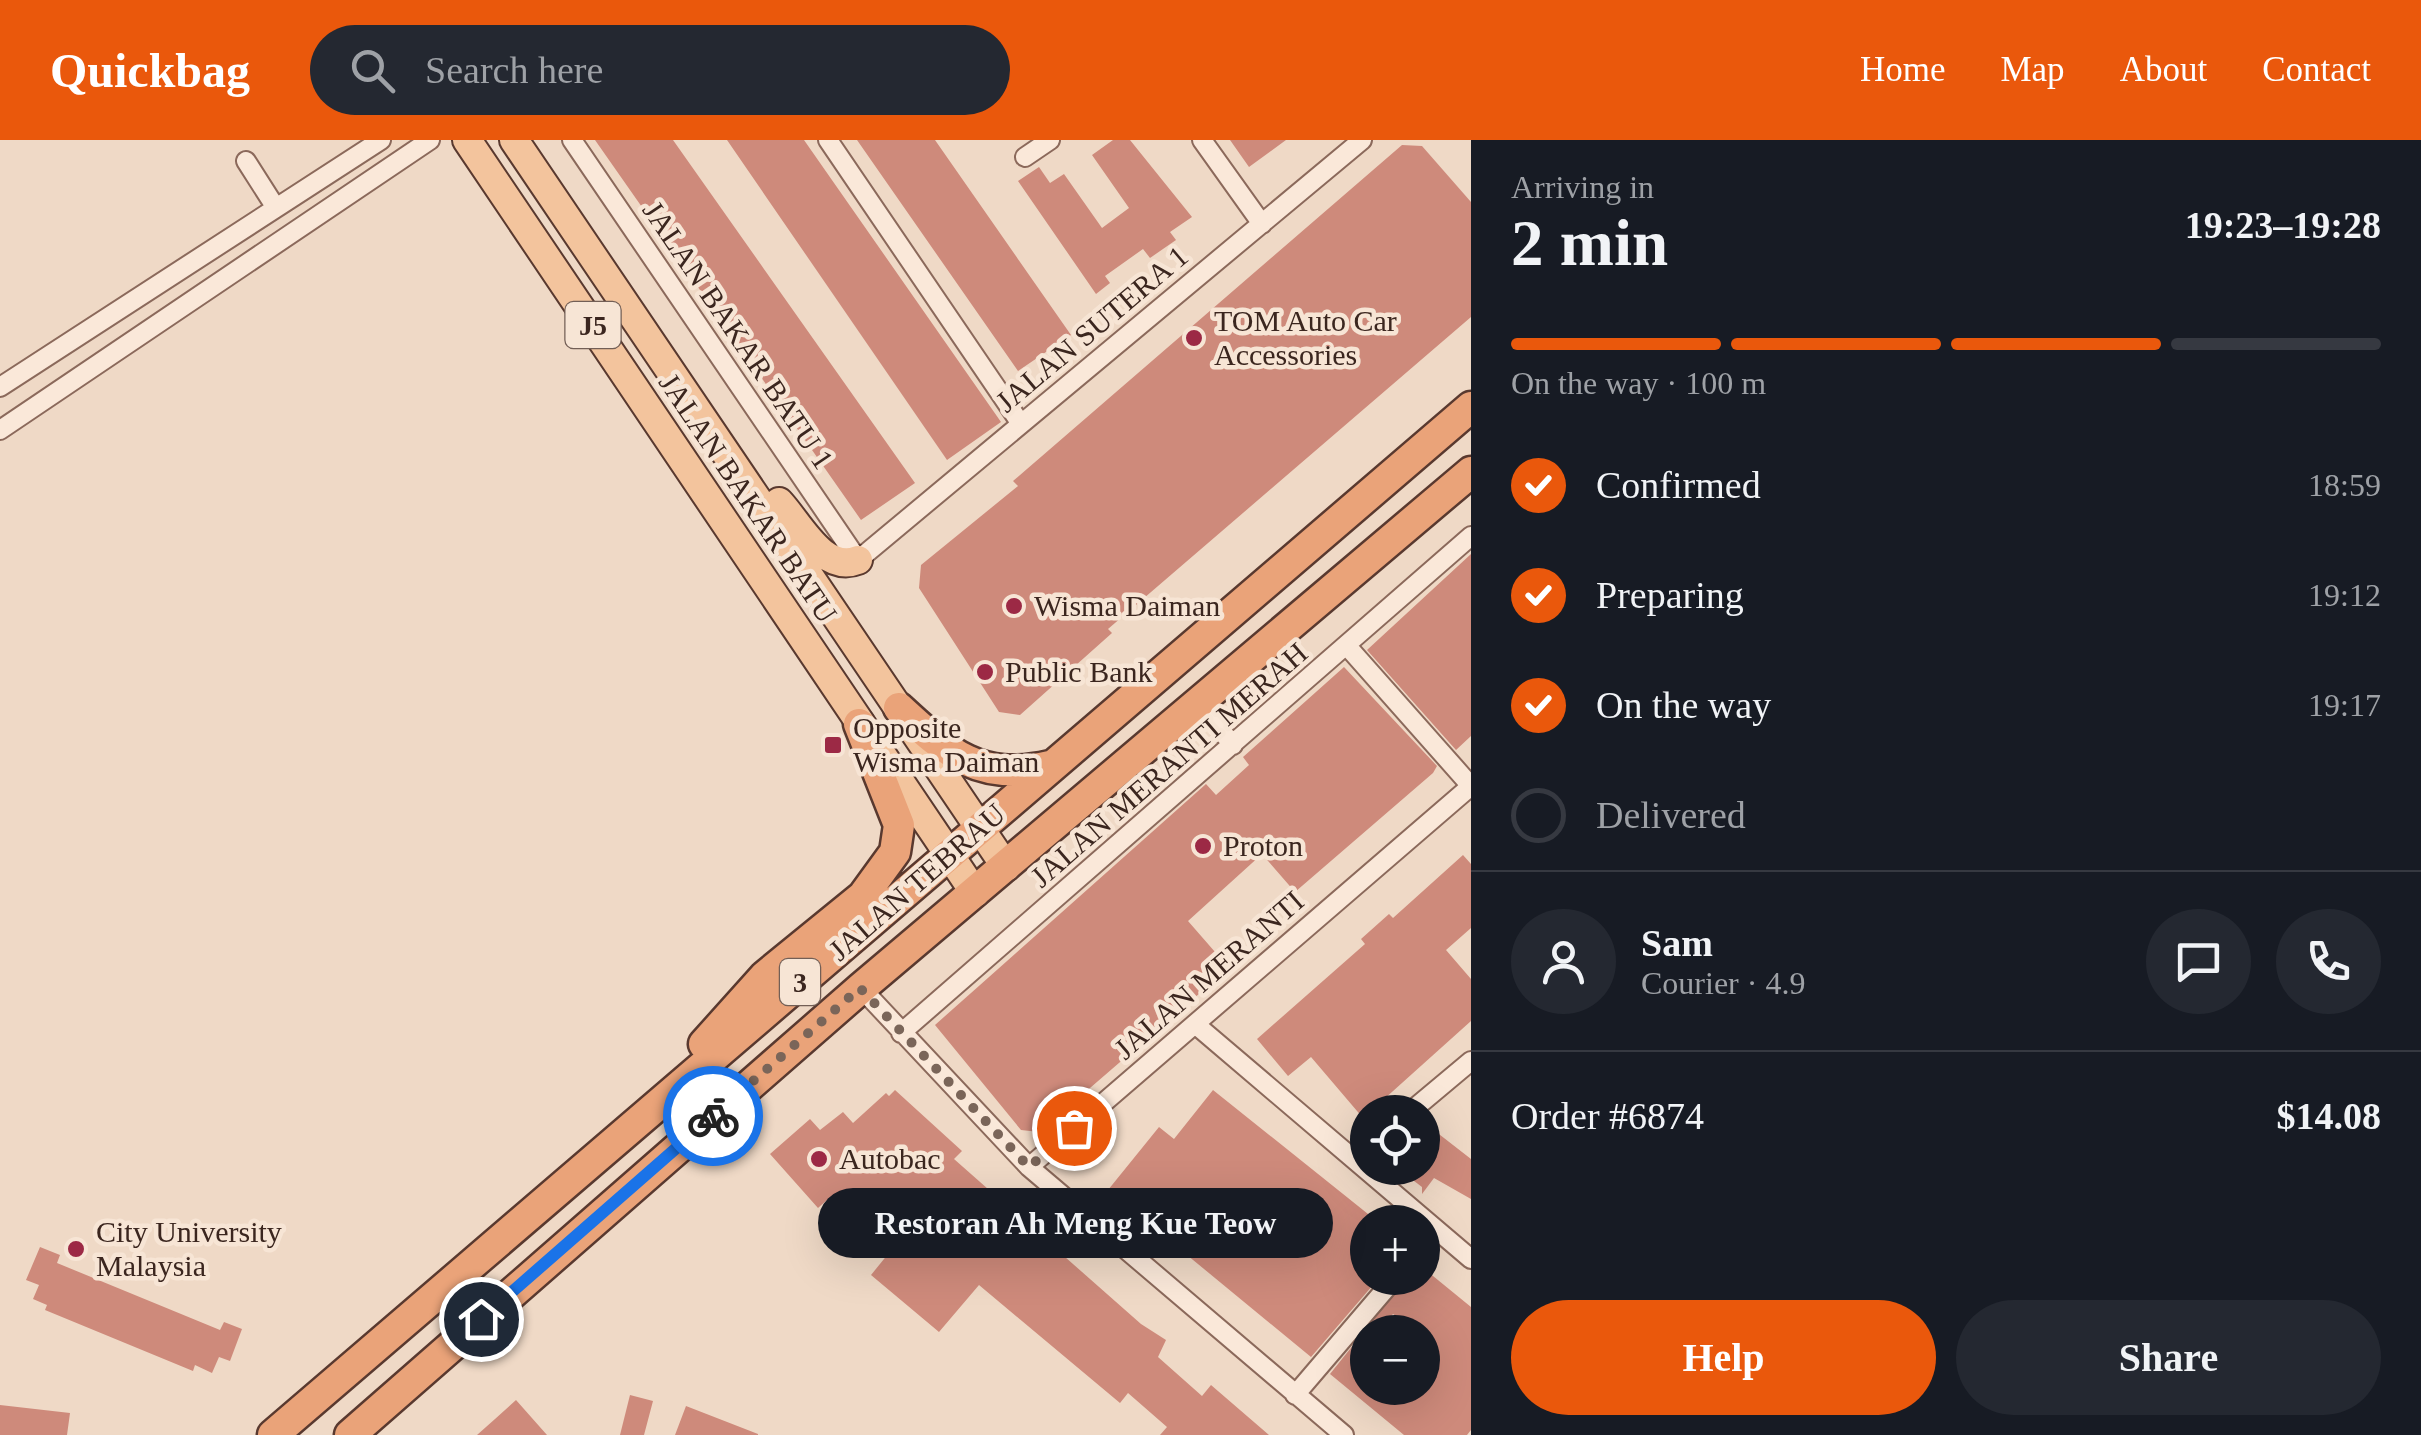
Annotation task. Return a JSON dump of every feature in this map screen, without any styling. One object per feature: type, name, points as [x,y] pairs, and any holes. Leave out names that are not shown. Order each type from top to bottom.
[{"type":"highway","name":"JALAN TEBRAU","points":[[273,1435],[1471,407]]},
{"type":"highway","name":"JALAN TEBRAU","points":[[350,1435],[860,988],[1471,472]]},
{"type":"highway","points":[[900,708],[974,766],[1009,774],[1054,766]]},
{"type":"highway","points":[[653,1110],[730,1013],[765,976],[863,896],[895,852],[899,825],[859,724]]},
{"type":"highway","points":[[254,1435],[322,1392]]},
{"type":"main road","name":"JALAN BAKAR BATU","points":[[467,140],[975,892]]},
{"type":"main road","points":[[504,140],[603,282],[681,383]]},
{"type":"main road","name":"JALAN BAKAR BATU","points":[[514,140],[1006,867]]},
{"type":"main road","points":[[748,482],[775,498],[823,554],[836,562],[858,560]]},
{"type":"street","points":[[0,387],[381,140]]},
{"type":"street","points":[[0,430],[430,140]]},
{"type":"street","name":"JALAN BAKAR BATU 1","points":[[572,140],[858,560]]},
{"type":"street","points":[[828,140],[1021,424]]},
{"type":"street","points":[[1026,157],[1050,140]]},
{"type":"street","points":[[1202,140],[1262,224]]},
{"type":"street","name":"JALAN SUTERA 1","points":[[858,560],[1362,140]]},
{"type":"street","points":[[246,161],[276,208]]},
{"type":"street","name":"JALAN MERANTI MERAH","points":[[902,1033],[1471,536]]},
{"type":"street","points":[[1347,646],[1471,786]]},
{"type":"street","points":[[1200,704],[1234,745]]},
{"type":"street","name":"JALAN MERANTI","points":[[1029,1167],[1471,786]]},
{"type":"street","points":[[860,988],[1029,1167],[1344,1435]]},
{"type":"street","points":[[1195,1024],[1350,1145]]},
{"type":"street","points":[[1430,1095],[1471,1060]]},
{"type":"street","points":[[1392,1185],[1412,1205]]},
{"type":"street","points":[[1440,1232],[1467,1252]]},
{"type":"street","points":[[1294,1395],[1380,1295]]},
{"type":"building","points":[[595,140],[673,140],[915,483],[861,520]]},
{"type":"building","points":[[727,140],[804,140],[1001,422],[947,460]]},
{"type":"building","points":[[857,140],[935,140],[1071,335],[1018,371]]},
{"type":"building","points":[[1113,140],[1130,140],[1192,217],[1170,232],[1176,240],[1150,258],[1143,249],[1105,276],[1110,283],[1096,294],[1018,181],[1039,167],[1050,183],[1064,174],[1102,228],[1129,208],[1092,155]]},
{"type":"building","points":[[1230,140],[1286,140],[1249,167]]},
{"type":"building","points":[[1402,145],[1422,146],[1471,202],[1471,317],[1108,629],[1112,633],[1020,715],[999,712],[919,588],[921,565],[1018,486],[1013,481]]},
{"type":"building","points":[[1471,554],[1471,736],[1456,750],[1367,650]]},
{"type":"building","points":[[1344,667],[1437,766],[1433,773],[1295,892],[1262,854],[1188,921],[1229,968],[1039,1132],[1021,1130],[935,1025],[1206,784],[1216,795],[1249,765],[1243,757]]},
{"type":"building","points":[[1463,855],[1471,864],[1471,928],[1446,950],[1471,979],[1471,1021],[1389,1095],[1350,1095],[1350,1103],[1311,1057],[1288,1076],[1257,1039],[1365,944],[1361,939],[1389,914],[1393,918]]},
{"type":"building","points":[[895,1090],[962,1151],[954,1159],[1141,1324],[1166,1340],[1158,1357],[1202,1396],[1211,1385],[1269,1435],[1160,1435],[1167,1427],[1128,1393],[1120,1403],[979,1285],[939,1332],[871,1275],[897,1243],[876,1222],[863,1235],[827,1200],[818,1208],[770,1154],[810,1119],[820,1130],[843,1112],[853,1123],[886,1093],[889,1096]]},
{"type":"building","points":[[1213,1090],[1357,1205],[1350,1205],[1350,1295],[1364,1295],[1311,1357],[1108,1190],[1159,1127],[1174,1139]]},
{"type":"building","points":[[1440,1135],[1471,1159],[1471,1199],[1440,1181]]},
{"type":"building","points":[[40,1247],[60,1255],[57,1263],[220,1330],[224,1322],[242,1329],[230,1361],[219,1357],[212,1373],[195,1365],[193,1371],[45,1310],[47,1305],[33,1299],[39,1285],[26,1280]]},
{"type":"building","points":[[1440,1282],[1471,1307],[1471,1430],[1467,1435],[1404,1435],[1368,1405],[1440,1405],[1440,1315],[1377,1315],[1393,1295],[1440,1295]]},
{"type":"building","points":[[1350,1349],[1350,1390],[1330,1374]]},
{"type":"building","points":[[630,1395],[653,1401],[644,1435],[620,1435]]},
{"type":"building","points":[[516,1400],[547,1435],[477,1435],[495,1419]]},
{"type":"building","points":[[0,1405],[70,1413],[67,1435],[0,1435]]},
{"type":"building","points":[[686,1406],[758,1434],[758,1435],[675,1435]]},
{"type":"way so far","points":[[713,1116],[860,988],[1029,1167],[1074,1128]]},
{"type":"place","name":"TOM Auto Car Accessories","points":[[1194,338]]},
{"type":"place","name":"Wisma Daiman","points":[[1014,606]]},
{"type":"place","name":"Public Bank","points":[[985,672]]},
{"type":"place","name":"Opposite Wisma Daiman","points":[[833,745]]},
{"type":"place","name":"Proton","points":[[1203,846]]},
{"type":"place","name":"Restoran Ah Meng Kue Teow","points":[[1074,1128]]},
{"type":"place","name":"Autobac","points":[[819,1159]]},
{"type":"place","name":"City University Malaysia","points":[[76,1249]]},
{"type":"route","points":[[481,1319],[713,1116]]}]
